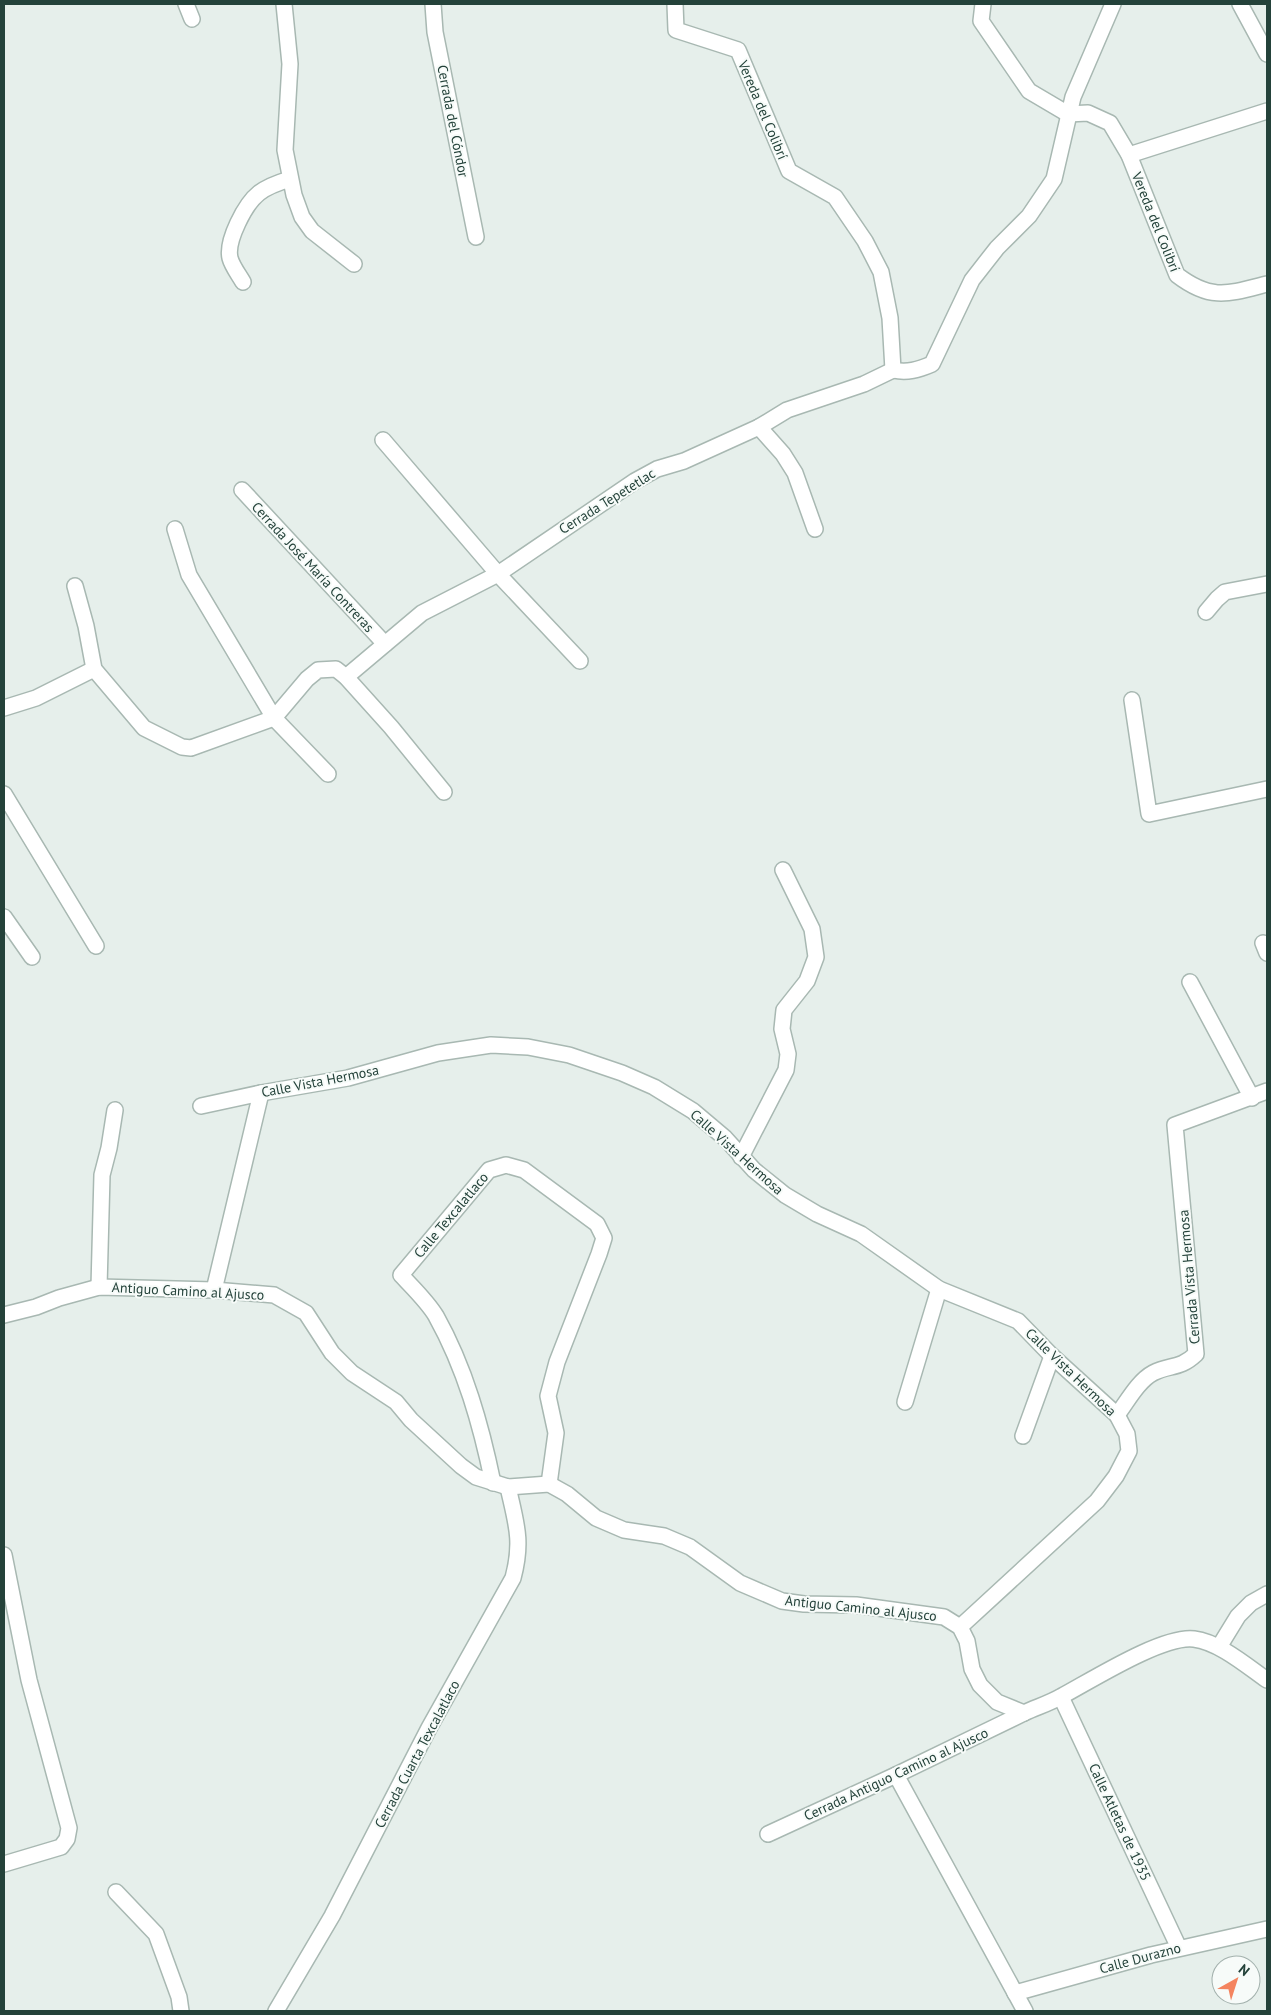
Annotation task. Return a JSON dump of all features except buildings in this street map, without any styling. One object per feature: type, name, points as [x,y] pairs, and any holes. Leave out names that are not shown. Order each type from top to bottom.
[{"type":"street","points":[[186,4],[192,19]]},
{"type":"street","points":[[284,4],[290,64],[285,150],[290,179],[302,217],[312,231],[354,264]]},
{"type":"street","name":"Cerrada del Cóndor","points":[[433,4],[435,32],[476,237]]},
{"type":"street","name":"Vereda del Colibrí","points":[[675,4],[676,30],[738,50],[789,171],[836,197],[865,241],[881,272],[890,318],[893,370]]},
{"type":"street","points":[[982,4],[981,21],[1029,91],[1068,114]]},
{"type":"street","points":[[893,370],[903,372],[918,370],[932,364],[972,280],[997,248],[1029,216],[1054,179],[1073,97],[1113,4]]},
{"type":"street","points":[[1240,4],[1267,54]]},
{"type":"street","points":[[1129,154],[1267,111]]},
{"type":"street","name":"Vereda del Colibrí","points":[[1068,114],[1088,113],[1110,123],[1129,154],[1176,275],[1192,287],[1211,293],[1232,293],[1267,284]]},
{"type":"street","points":[[243,282],[230,260],[229,250],[240,219],[258,194],[275,184],[290,179]]},
{"type":"street","name":"Cerrada Tepetetlac","points":[[346,677],[422,613],[498,574],[635,481],[657,469],[684,461],[759,427],[787,410],[864,384],[893,370]]},
{"type":"street","points":[[759,427],[783,454],[795,473],[815,529]]},
{"type":"street","points":[[383,440],[498,574],[580,661]]},
{"type":"street","name":"Cerrada José María Contreras","points":[[242,490],[385,644]]},
{"type":"street","points":[[175,529],[189,575],[274,718],[328,774]]},
{"type":"street","points":[[1206,612],[1225,592],[1267,584]]},
{"type":"street","points":[[75,586],[86,626],[94,668],[144,728],[182,748],[191,748],[274,718],[307,679],[318,670],[336,669],[346,677],[391,727],[444,792]]},
{"type":"street","points":[[4,708],[36,698],[94,668]]},
{"type":"street","points":[[1132,700],[1149,814],[1267,789]]},
{"type":"street","points":[[4,794],[96,946]]},
{"type":"street","points":[[741,1157],[786,1070],[788,1054],[782,1029],[784,1010],[807,982],[816,956],[812,929],[783,870]]},
{"type":"street","points":[[4,917],[32,957]]},
{"type":"street","points":[[1190,982],[1252,1098],[1267,1091]]},
{"type":"street","name":"Calle Vista Hermosa","points":[[201,1106],[261,1093],[348,1078],[438,1053],[491,1045],[528,1047],[569,1055],[622,1072],[654,1087],[693,1111],[725,1138],[754,1170],[785,1195],[817,1214],[861,1234],[939,1289],[1018,1322],[1117,1416],[1127,1434],[1129,1451],[1116,1476],[1097,1501],[960,1626]]},
{"type":"street","points":[[214,1290],[261,1093]]},
{"type":"street","name":"Cerrada Vista Hermosa","points":[[1117,1416],[1143,1381],[1152,1373],[1178,1367],[1188,1362],[1196,1354],[1175,1126],[1252,1098]]},
{"type":"street","points":[[99,1287],[102,1175],[109,1148],[115,1110]]},
{"type":"street","name":"Calle Texcalatlaco","points":[[493,1483],[483,1437],[466,1380],[435,1314],[401,1274],[489,1170],[506,1165],[524,1170],[597,1224],[604,1238],[600,1254],[557,1362],[548,1396],[556,1432],[549,1484]]},
{"type":"street","name":"Antiguo Camino al Ajusco","points":[[4,1315],[99,1287],[214,1290],[274,1296],[306,1313],[332,1353],[352,1373],[396,1402],[410,1420],[461,1466],[476,1476],[508,1487],[549,1484],[567,1494],[596,1518],[624,1530],[664,1536],[690,1547],[740,1584],[782,1601],[804,1604],[856,1605],[944,1617],[960,1626]]},
{"type":"street","points":[[905,1402],[939,1289]]},
{"type":"street","points":[[1023,1436],[1052,1356]]},
{"type":"street","name":"Cerrada Cuarta Texcalatlaco","points":[[276,2011],[332,1916],[429,1728],[514,1578],[519,1557],[518,1535],[508,1487]]},
{"type":"street","points":[[4,1554],[29,1680],[69,1828],[67,1839],[61,1847],[4,1864]]},
{"type":"street","points":[[1219,1647],[1238,1616],[1251,1603],[1267,1594]]},
{"type":"street","points":[[960,1626],[967,1641],[972,1669],[980,1685],[997,1702],[1024,1713],[1061,1697],[1097,1676],[1166,1642],[1194,1638],[1219,1647],[1267,1680]]},
{"type":"street","name":"Calle Atletas de 1935","points":[[1061,1697],[1179,1948]]},
{"type":"street","name":"Cerrada Antiguo Camino al Ajusco","points":[[768,1834],[1024,1713]]},
{"type":"street","points":[[896,1775],[1025,2011]]},
{"type":"street","points":[[116,1892],[156,1934],[179,1997],[181,2011]]},
{"type":"street","name":"Calle Durazno","points":[[1015,1993],[1179,1948],[1267,1929]]}]
